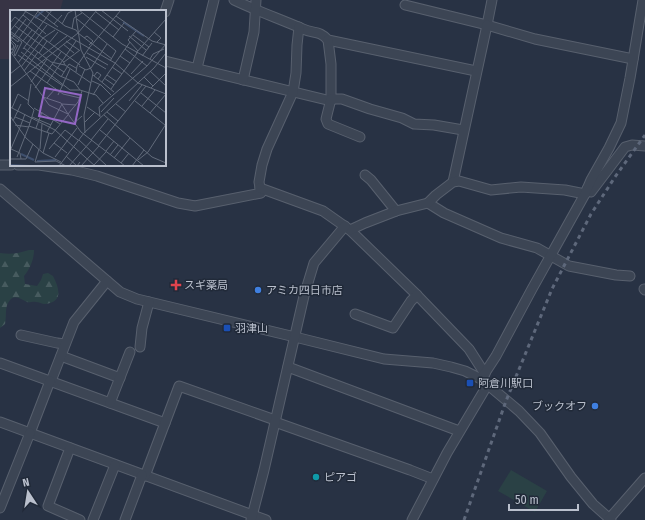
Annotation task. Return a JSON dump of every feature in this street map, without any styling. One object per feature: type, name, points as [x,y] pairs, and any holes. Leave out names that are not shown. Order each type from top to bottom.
[{"type":"street","points":[[166,10],[169,0]]},
{"type":"street","points":[[196,68],[214,0]]},
{"type":"street","points":[[234,0],[255,10],[304,29],[322,34],[328,40],[476,71]]},
{"type":"street","points":[[243,80],[254,32],[256,0]]},
{"type":"street","points":[[453,182],[492,0]]},
{"type":"street","points":[[412,520],[550,255],[610,148],[621,123],[643,0]]},
{"type":"street","points":[[406,5],[535,39],[633,59]]},
{"type":"street","points":[[55,166],[72,167],[178,203],[195,206],[261,193],[259,182],[262,165],[267,150],[293,92],[296,73],[299,27]]},
{"type":"street","points":[[328,40],[332,64],[331,100],[326,119],[328,124],[360,137]]},
{"type":"street","points":[[166,61],[293,92],[331,100],[342,99],[402,118],[414,124],[434,125],[463,130]]},
{"type":"street","points":[[252,518],[304,296],[314,263],[347,228],[396,211],[428,202],[453,182],[459,181],[491,190],[526,187],[591,192],[625,147],[632,145],[645,146]]},
{"type":"street","points":[[0,164],[10,165]]},
{"type":"street","points":[[365,175],[371,180],[396,211]]},
{"type":"street","points":[[0,188],[120,292],[137,299],[384,359],[442,364],[485,379]]},
{"type":"street","points":[[260,188],[323,211],[347,228],[417,295],[469,349],[485,379],[540,433],[571,477],[593,504],[610,520],[645,478]]},
{"type":"street","points":[[428,202],[444,213],[501,238],[537,248],[569,266],[616,275],[630,276]]},
{"type":"street","points":[[0,508],[74,322],[107,281]]},
{"type":"street","points":[[355,314],[393,328],[411,301],[417,295]]},
{"type":"street","points":[[140,348],[142,328],[149,302]]},
{"type":"street","points":[[21,335],[65,344]]},
{"type":"street","points":[[110,403],[130,352]]},
{"type":"street","points":[[61,356],[120,378]]},
{"type":"street","points":[[0,363],[165,423]]},
{"type":"street","points":[[288,367],[459,431]]},
{"type":"street","points":[[129,519],[179,386],[433,479]]},
{"type":"street","points":[[0,422],[252,518],[266,520]]},
{"type":"street","points":[[70,448],[48,506],[80,520]]},
{"type":"street","points":[[93,520],[115,465]]},
{"type":"shaded area","points":[[0,0],[63,0],[60,10],[10,10],[10,59],[0,59]]},
{"type":"green space","points":[[34,250],[34,253],[31,264],[24,276],[25,284],[37,286],[43,274],[48,273],[53,276],[57,285],[57,297],[51,303],[45,304],[28,302],[16,297],[12,298],[6,309],[5,324],[0,328],[0,253],[8,254]]},
{"type":"green space","points":[[511,470],[547,491],[535,512],[498,491]]},
{"type":"railway","points":[[464,520],[506,401],[552,289],[591,214],[645,135]]},
{"type":"place","name":"スギ薬局","points":[[176,285]]},
{"type":"place","name":"アミカ四日市店","points":[[258,290]]},
{"type":"place","name":"羽津山","points":[[227,328]]},
{"type":"place","name":"阿倉川駅口","points":[[470,383]]},
{"type":"place","name":"ブックオフ","points":[[595,406]]},
{"type":"place","name":"ピアゴ","points":[[316,477]]}]
